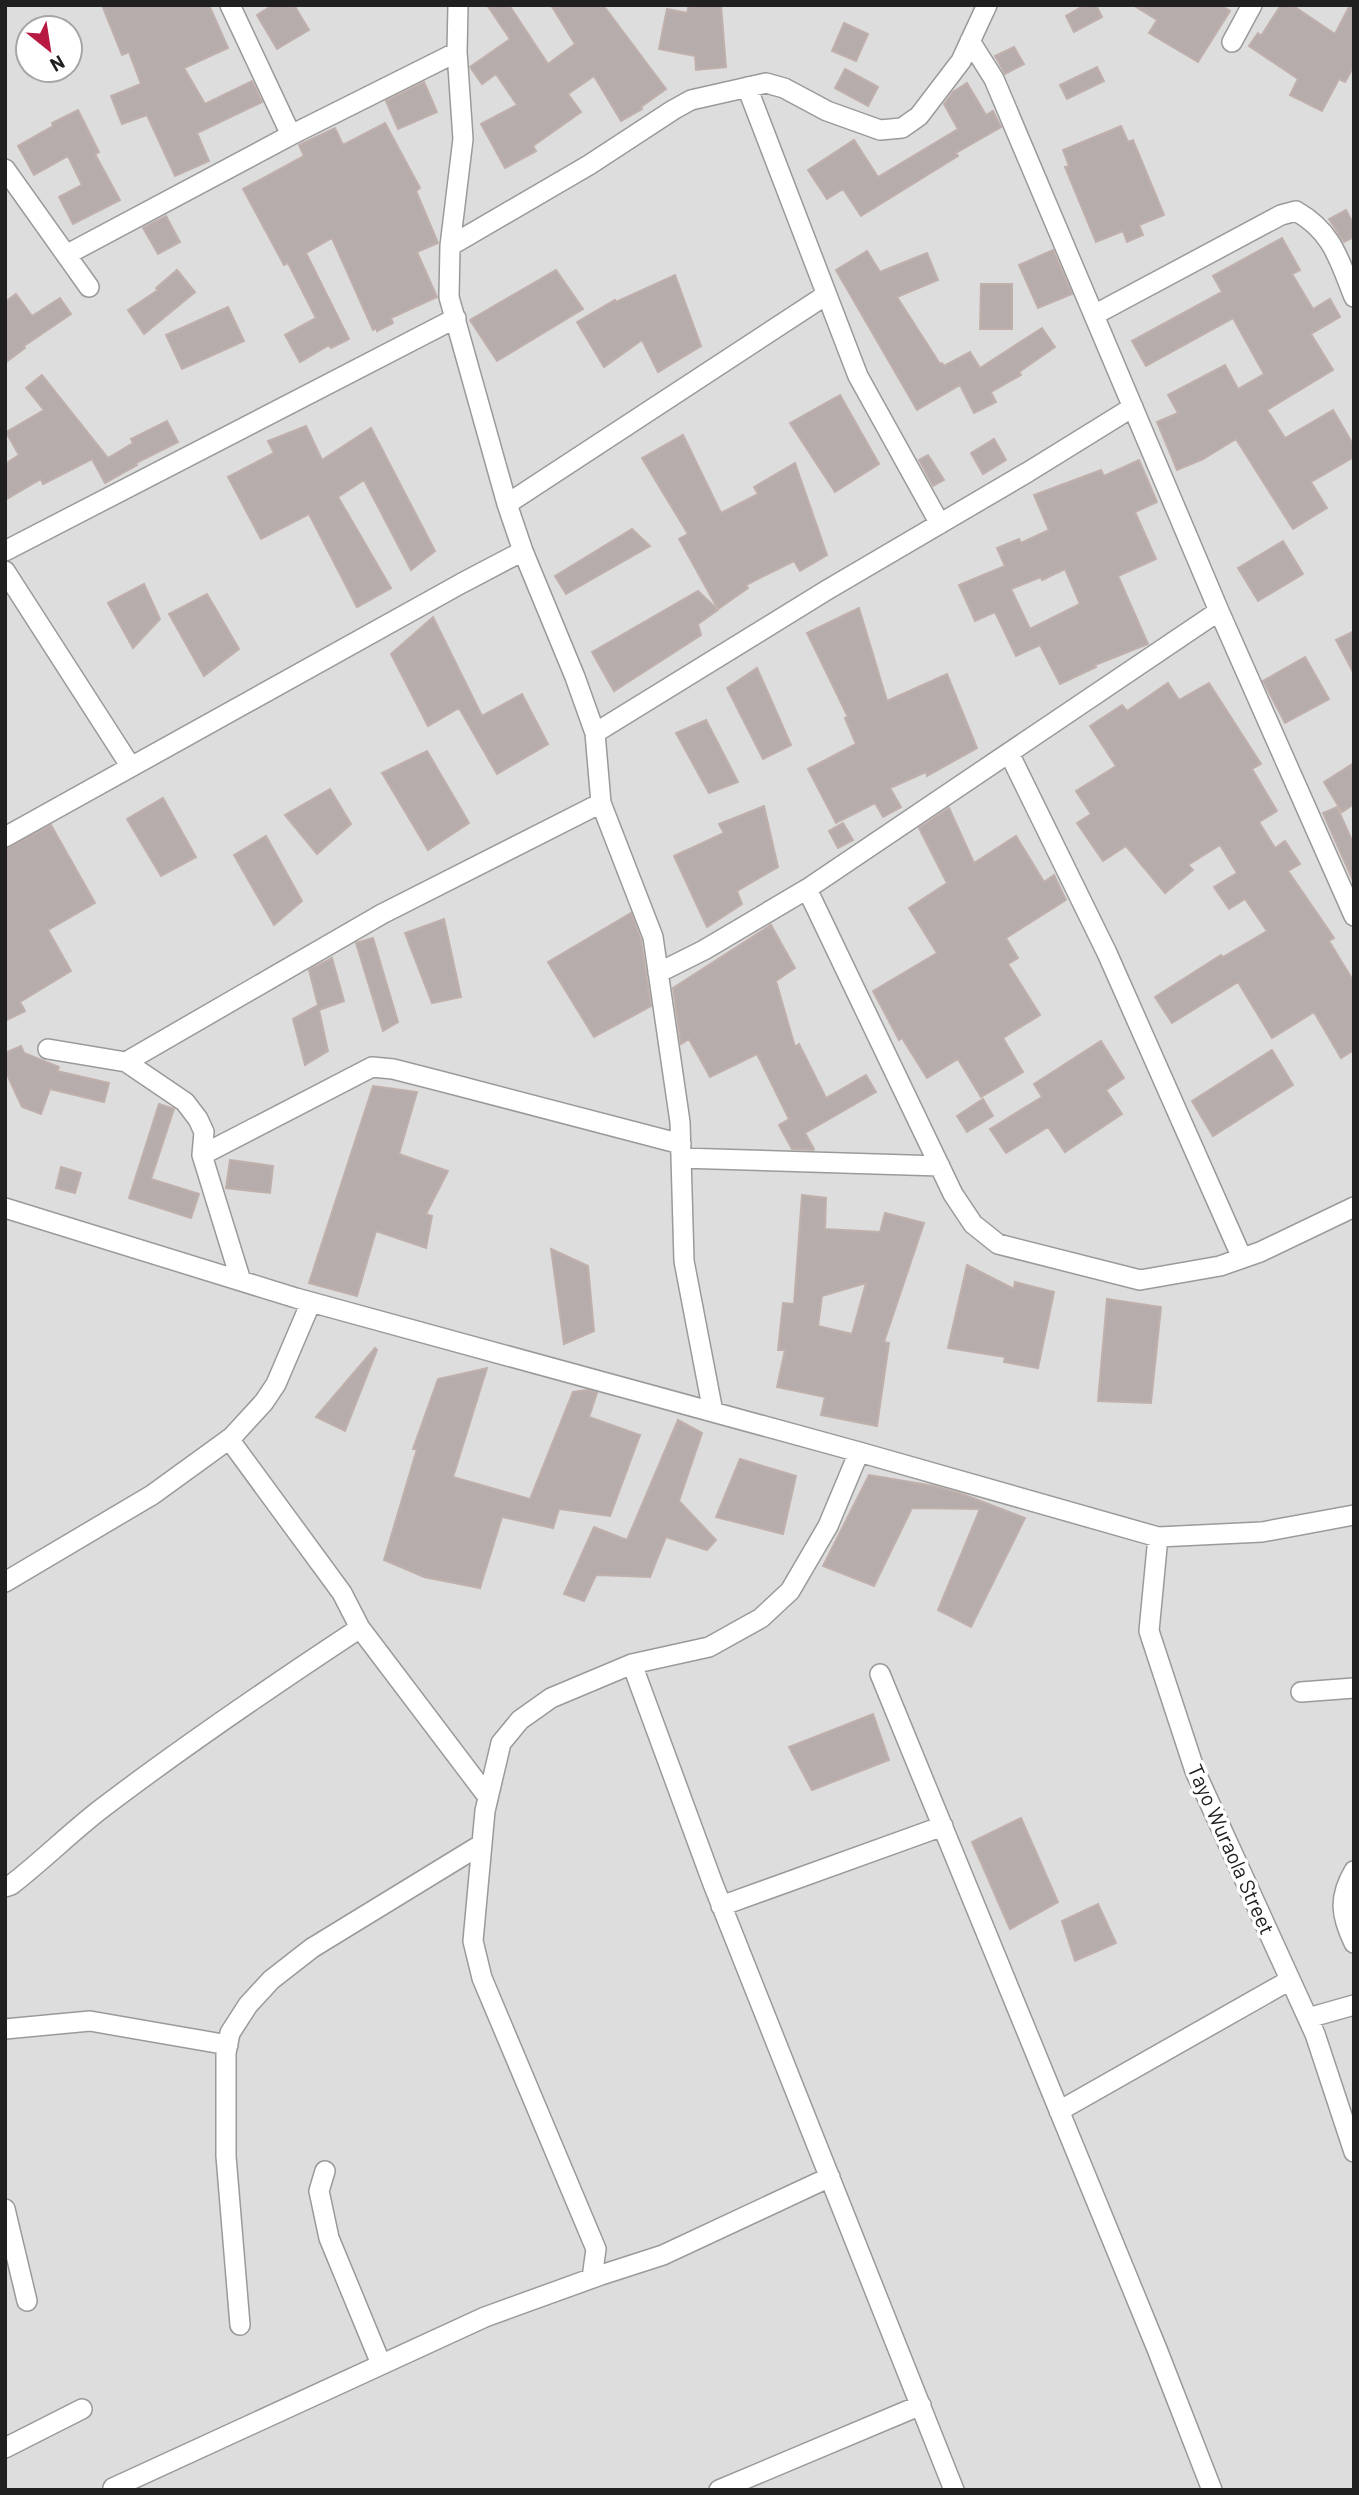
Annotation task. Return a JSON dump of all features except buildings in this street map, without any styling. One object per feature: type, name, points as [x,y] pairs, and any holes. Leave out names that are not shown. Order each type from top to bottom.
[{"type":"street","points":[[230,5],[291,135]]},
{"type":"street","points":[[458,5],[457,52],[463,139],[450,246],[449,289],[523,551],[595,733],[601,803],[653,937],[681,1122],[684,1261],[713,1412]]},
{"type":"street","points":[[450,246],[691,100],[766,83],[784,88],[827,111],[880,130],[902,128],[919,116],[961,61],[987,5]]},
{"type":"street","points":[[1232,42],[1252,5]]},
{"type":"street","points":[[970,41],[994,79],[1219,611],[1354,916]]},
{"type":"street","points":[[66,255],[291,135],[457,52]]},
{"type":"street","points":[[747,87],[858,376],[940,524]]},
{"type":"street","points":[[5,169],[89,287]]},
{"type":"street","points":[[1094,315],[1281,215],[1296,211],[1324,231],[1354,298]]},
{"type":"street","points":[[508,504],[826,295]]},
{"type":"street","points":[[5,551],[456,318]]},
{"type":"street","points":[[595,733],[1133,407]]},
{"type":"street","points":[[5,837],[523,551]]},
{"type":"street","points":[[5,571],[131,766]]},
{"type":"street","points":[[658,973],[704,950],[807,889],[1219,611]]},
{"type":"street","points":[[1009,753],[1107,953],[1242,1258]]},
{"type":"street","points":[[125,1062],[383,914],[601,803]]},
{"type":"street","points":[[807,889],[953,1194],[973,1224],[998,1244],[1140,1280],[1220,1266],[1261,1252],[1354,1207]]},
{"type":"street","points":[[48,1049],[125,1062],[185,1102],[204,1132],[202,1155],[241,1281]]},
{"type":"street","points":[[202,1155],[372,1067],[404,1072],[681,1151],[940,1166]]},
{"type":"street","points":[[5,1208],[312,1302],[1158,1537],[1262,1532],[1354,1515]]},
{"type":"street","points":[[5,1582],[152,1495],[229,1439],[264,1402],[276,1384],[312,1302]]},
{"type":"street","points":[[229,1439],[342,1593],[360,1628],[488,1797]]},
{"type":"street","points":[[592,2278],[596,2249],[482,1978],[473,1941],[488,1797],[501,1743],[520,1720],[551,1698],[632,1664],[709,1647],[761,1619],[790,1591],[828,1526],[859,1452]]},
{"type":"street","name":"Tayo Wuraola Street","points":[[1158,1537],[1149,1631],[1195,1771],[1308,2018],[1354,2152]]},
{"type":"street","points":[[5,1886],[11,1885],[43,1860],[99,1810],[239,1709],[360,1628]]},
{"type":"street","points":[[632,1664],[721,1906],[954,2490]]},
{"type":"street","points":[[880,1674],[1212,2490]]},
{"type":"street","points":[[1301,1692],[1354,1688]]},
{"type":"street","points":[[721,1906],[943,1826]]},
{"type":"street","points":[[240,2325],[226,2156],[230,2033],[247,2005],[271,1980],[312,1948],[482,1844]]},
{"type":"street","points":[[1354,1871],[1348,1881],[1342,1907],[1344,1923],[1354,1943]]},
{"type":"street","points":[[1059,2111],[1290,1980]]},
{"type":"street","points":[[1308,2018],[1354,2005]]},
{"type":"street","points":[[5,2029],[90,2021],[228,2045]]},
{"type":"street","points":[[325,2171],[318,2191],[329,2238],[381,2364]]},
{"type":"street","points":[[113,2488],[485,2317],[663,2255],[830,2177]]},
{"type":"street","points":[[5,2209],[27,2301]]},
{"type":"street","points":[[596,2249],[623,2268]]},
{"type":"street","points":[[719,2490],[921,2405]]},
{"type":"street","points":[[5,2448],[82,2409]]},
{"type":"shaded area","points":[[5,5],[1354,5],[1354,2490],[5,2490]]}]
